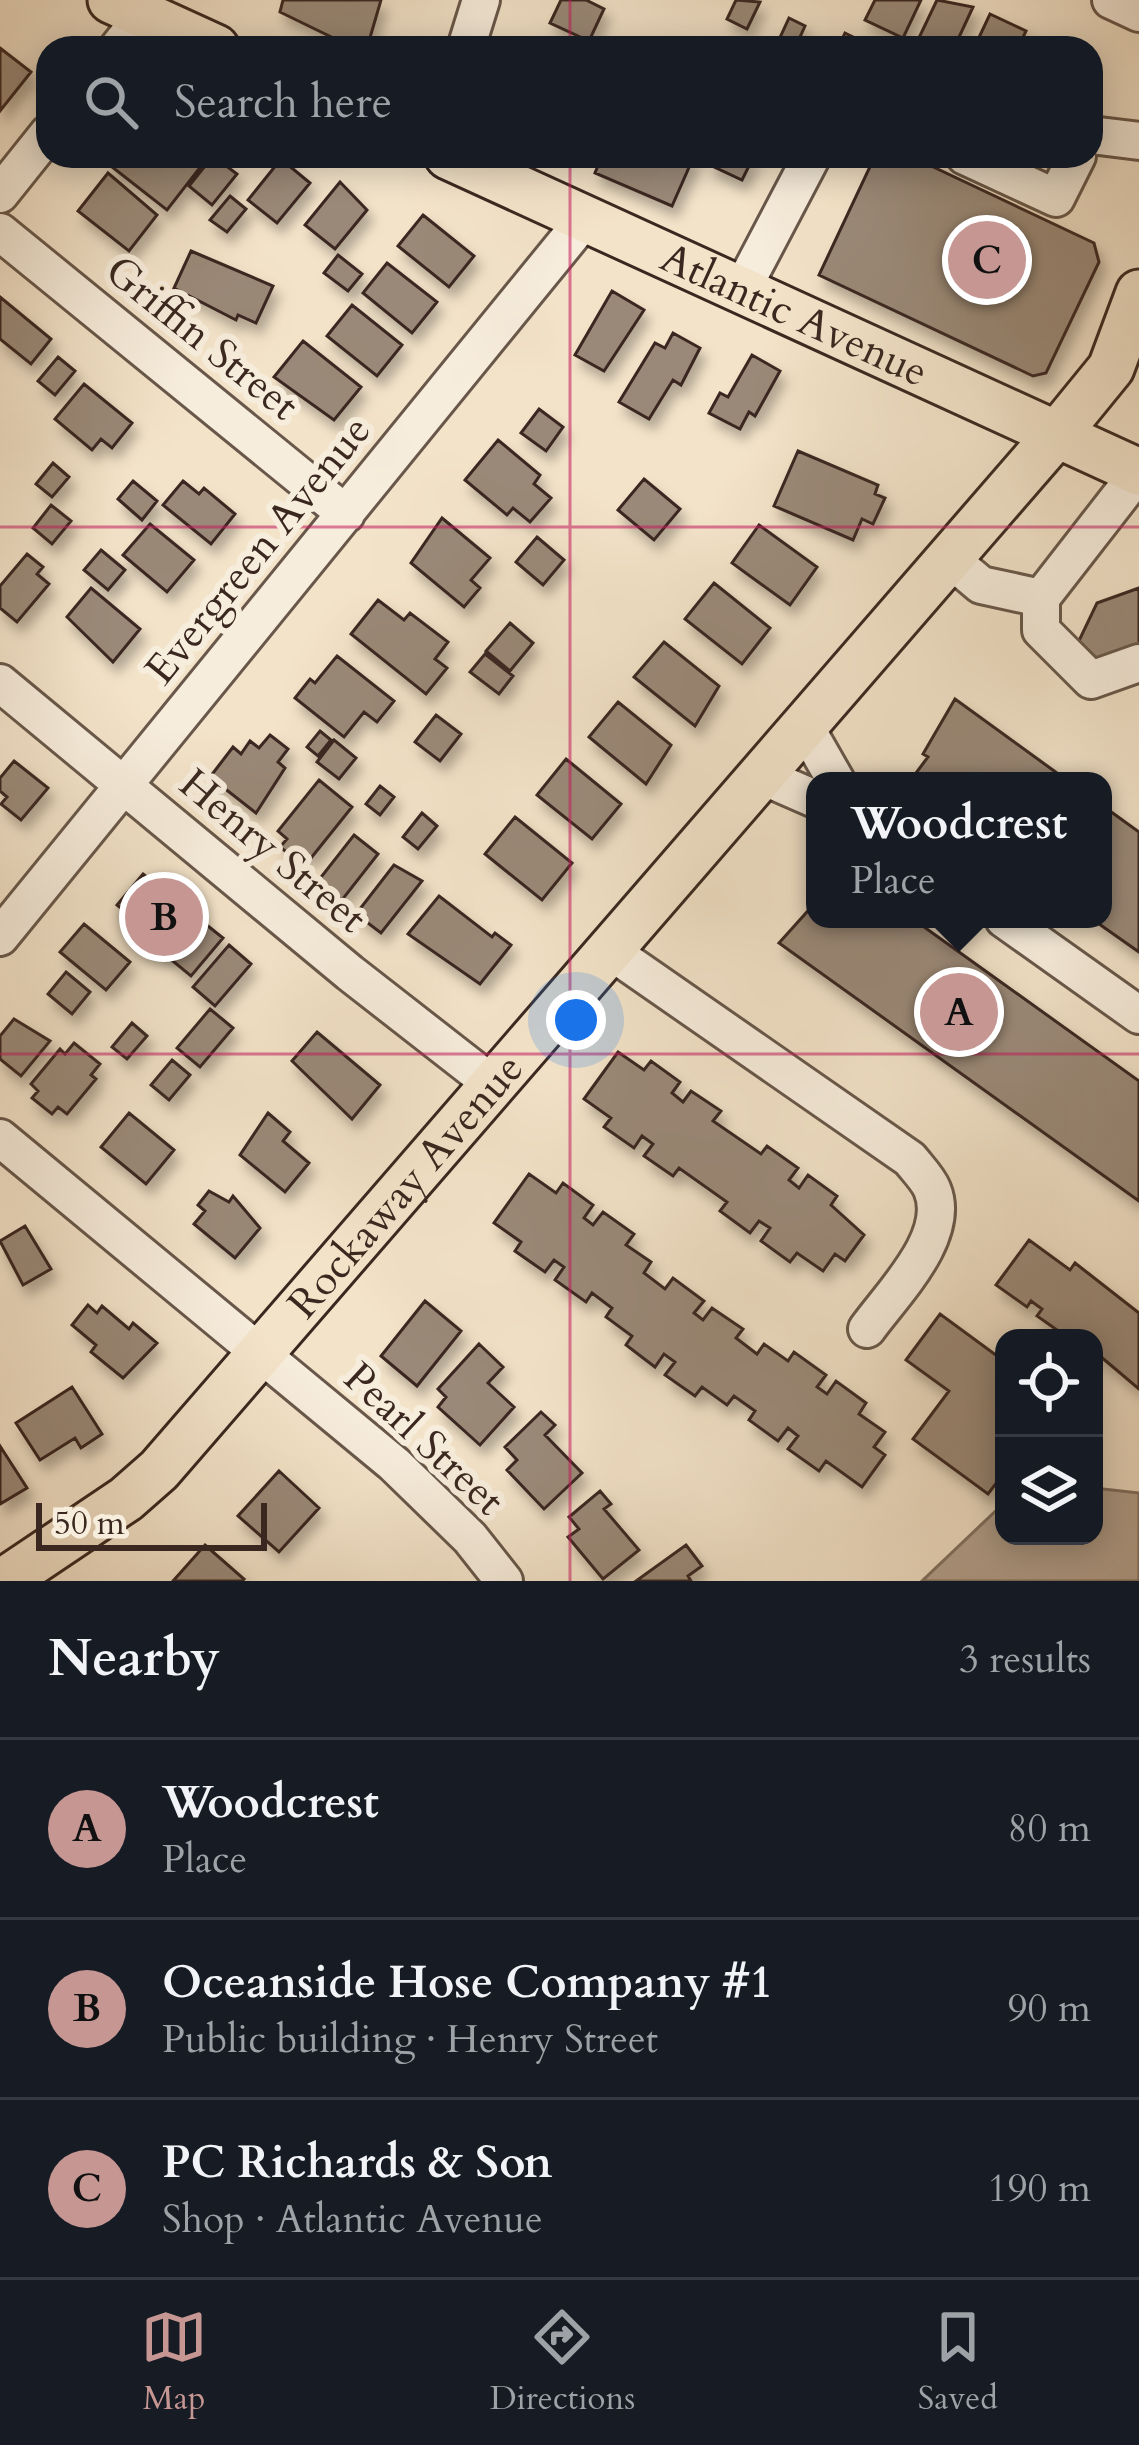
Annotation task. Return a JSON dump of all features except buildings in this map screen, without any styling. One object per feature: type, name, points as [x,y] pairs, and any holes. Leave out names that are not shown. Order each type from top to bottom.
[{"type":"main road","points":[[125,21],[176,36]]},
{"type":"main road","name":"Atlantic Avenue","points":[[474,168],[1139,472]]},
{"type":"main road","name":"Rockaway Avenue","points":[[4,1581],[126,1499],[159,1470],[1058,433],[1111,368],[1139,293]]},
{"type":"street","points":[[470,36],[482,0]]},
{"type":"street","points":[[1111,0],[1139,13]]},
{"type":"street","points":[[1103,136],[1139,141]]},
{"type":"street","points":[[0,194],[36,149]]},
{"type":"street","points":[[740,292],[806,168]]},
{"type":"street","points":[[991,168],[1056,198],[1071,168]]},
{"type":"street","name":"Evergreen Avenue","points":[[0,937],[584,220]]},
{"type":"street","name":"Griffin Street","points":[[0,232],[346,514]]},
{"type":"street","points":[[1139,472],[1041,598],[1041,630],[1091,680],[1139,663]]},
{"type":"street","points":[[949,558],[981,585],[1041,598]]},
{"type":"street","name":"Henry Street","points":[[0,683],[491,1083]]},
{"type":"street","points":[[804,725],[831,772]]},
{"type":"street","points":[[760,776],[806,795]]},
{"type":"street","points":[[1017,928],[1139,1015]]},
{"type":"street","points":[[609,950],[910,1159],[932,1190],[937,1217],[926,1246],[867,1329]]},
{"type":"street","name":"Pearl Street","points":[[0,1138],[394,1463],[470,1538],[504,1581]]},
{"type":"shaded area","points":[[1103,1489],[1139,1493],[1139,1581],[922,1581],[995,1512],[995,1545],[1103,1545]]},
{"type":"place","name":"PC Richards & Son","points":[[987,260]]},
{"type":"place","name":"Oceanside Hose Company #1","points":[[164,917]]},
{"type":"place","name":"Woodcrest","points":[[959,1012]]}]
